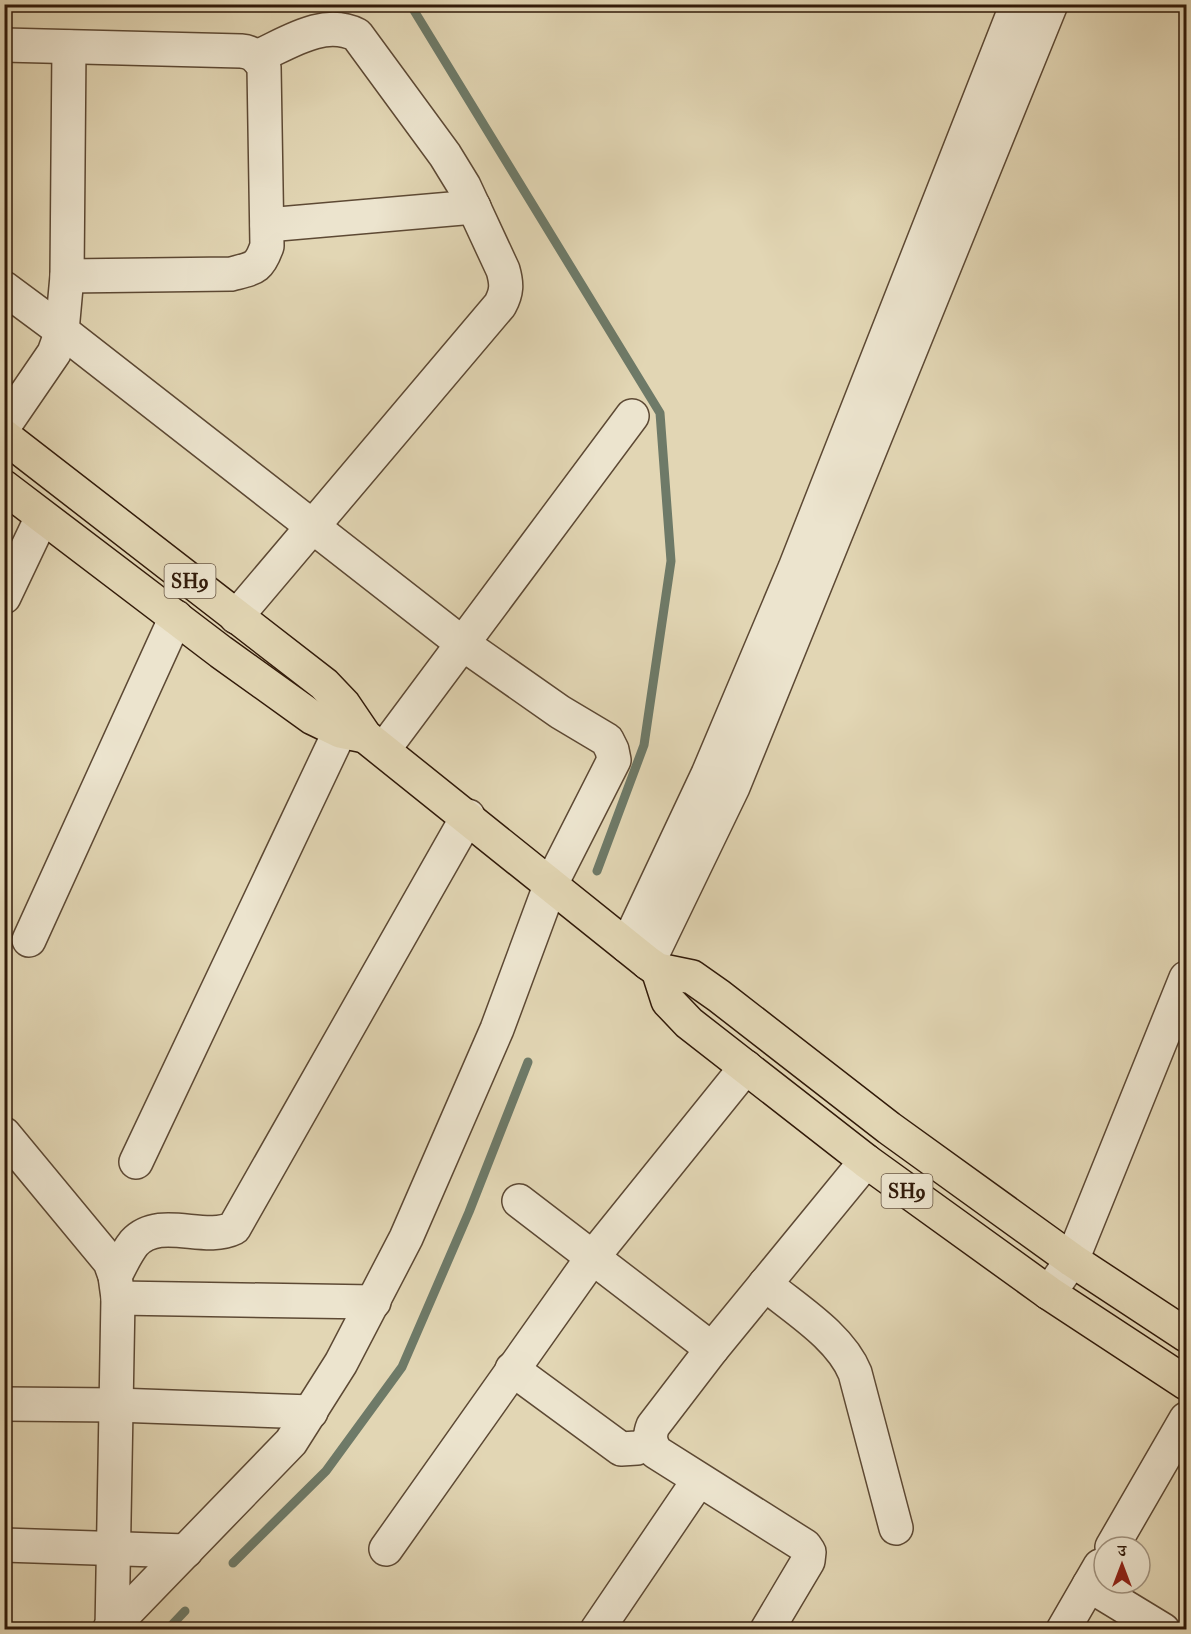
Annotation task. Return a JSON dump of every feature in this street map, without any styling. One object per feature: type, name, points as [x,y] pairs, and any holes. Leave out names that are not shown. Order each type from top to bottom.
[{"type":"main road","name":"SH9","points":[[4,436],[324,684],[344,705],[363,739]]},
{"type":"main road","name":"SH9","points":[[4,487],[221,652],[313,718],[363,739],[468,816],[550,886],[644,960],[692,977],[889,1128],[1072,1260],[1186,1335]]},
{"type":"main road","name":"SH9","points":[[644,960],[668,1001],[688,1023],[866,1161],[1049,1293],[1186,1383]]},
{"type":"street","points":[[644,960],[708,774],[795,568],[1017,4]]},
{"type":"street","points":[[644,960],[734,787],[1052,4]]},
{"type":"street","points":[[237,617],[500,305],[507,292],[503,270],[474,207],[445,155],[357,35],[345,29],[316,30],[257,57]]},
{"type":"street","points":[[4,45],[241,51],[250,52],[257,57],[264,68],[267,246],[261,262],[250,269],[231,274],[67,276]]},
{"type":"street","points":[[4,426],[54,353],[62,331],[67,276],[69,48]]},
{"type":"street","points":[[267,225],[474,207]]},
{"type":"street","points":[[4,288],[463,644],[560,712],[608,740],[614,760],[550,886],[497,1029],[406,1238],[374,1302],[311,1412],[291,1442],[111,1629]]},
{"type":"street","points":[[136,1162],[363,739],[463,644],[632,417]]},
{"type":"street","points":[[4,597],[42,517]]},
{"type":"street","points":[[29,940],[176,617]]},
{"type":"street","points":[[117,1287],[130,1249],[145,1235],[155,1231],[169,1230],[216,1234],[234,1228],[468,816]]},
{"type":"street","points":[[1049,1293],[1072,1260],[1186,978]]},
{"type":"street","points":[[386,1549],[592,1258],[746,1067]]},
{"type":"street","points":[[4,1134],[110,1262],[117,1287],[111,1629]]},
{"type":"street","points":[[767,1629],[803,1573],[809,1552],[805,1546],[656,1452],[650,1435],[653,1426],[712,1349],[866,1161]]},
{"type":"street","points":[[519,1201],[712,1349]]},
{"type":"street","points":[[765,1284],[829,1337],[849,1360],[896,1528]]},
{"type":"street","points":[[117,1287],[374,1302]]},
{"type":"street","points":[[512,1369],[621,1449],[637,1448],[651,1443]]},
{"type":"street","points":[[4,1404],[116,1405],[311,1412]]},
{"type":"street","points":[[1119,1535],[1186,1419]]},
{"type":"street","points":[[597,1629],[698,1480]]},
{"type":"street","points":[[4,1545],[186,1551]]},
{"type":"street","points":[[1063,1629],[1092,1581]]},
{"type":"street","points":[[1123,1595],[1163,1629]]},
{"type":"waterway","points":[[410,4],[660,413],[671,561],[644,745],[597,871]]},
{"type":"waterway","points":[[233,1563],[326,1471],[402,1367],[469,1212],[528,1062]]},
{"type":"waterway","points":[[167,1630],[185,1611]]}]
